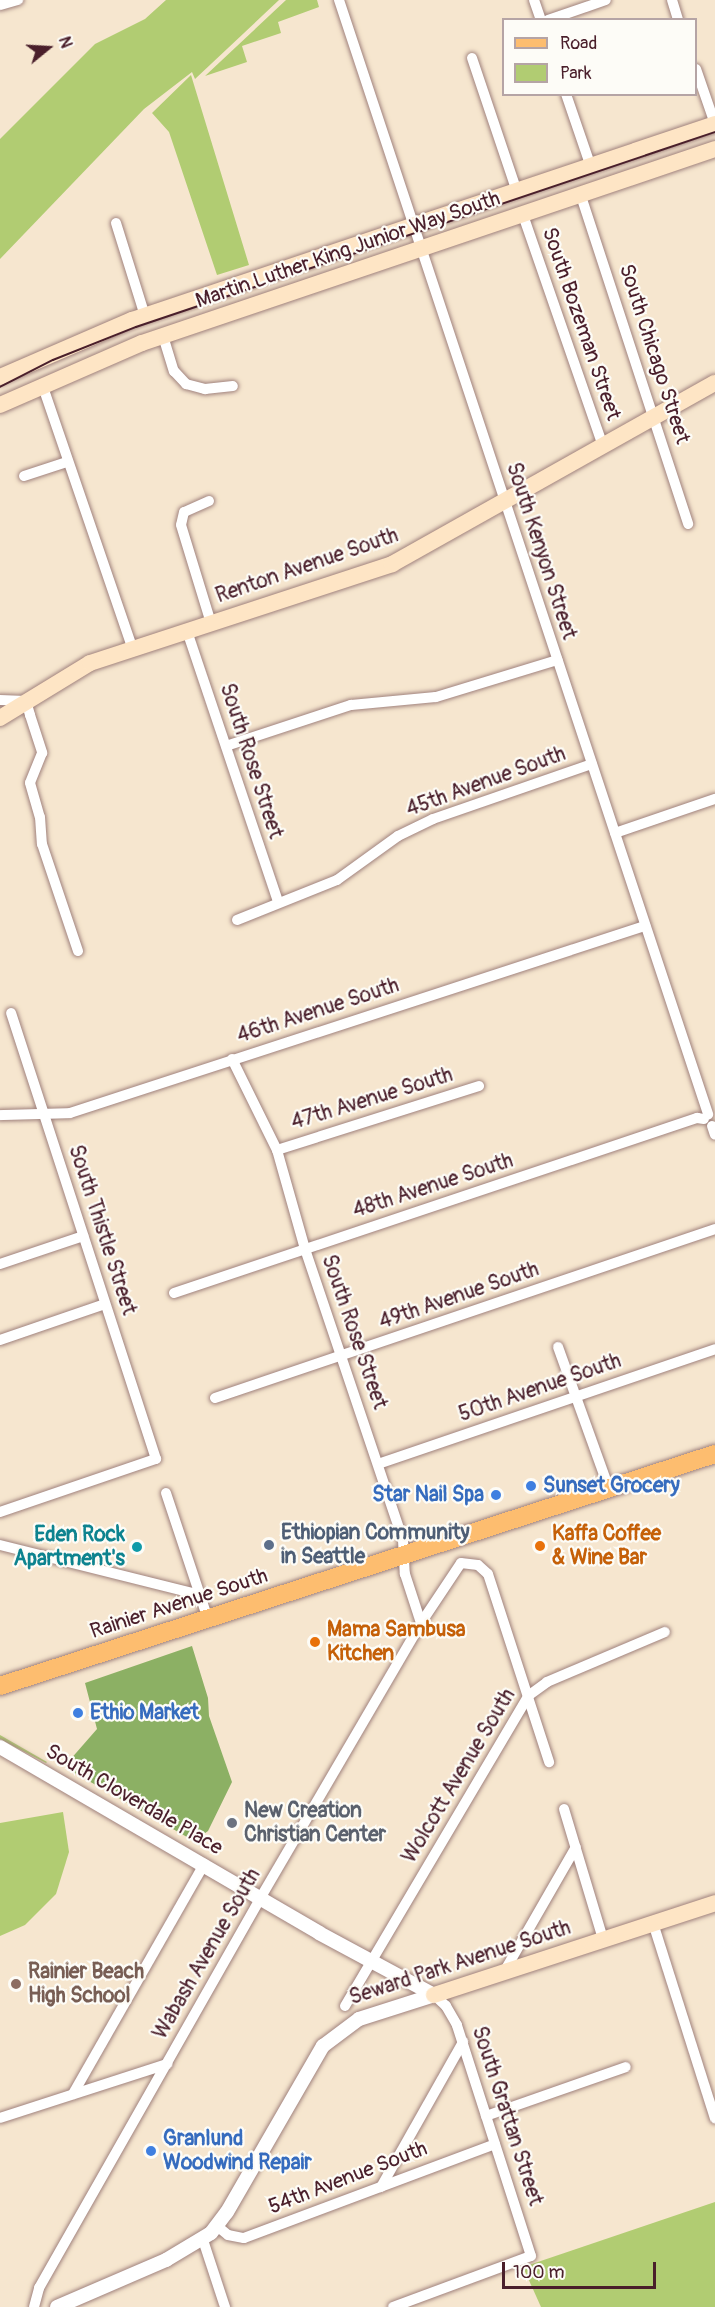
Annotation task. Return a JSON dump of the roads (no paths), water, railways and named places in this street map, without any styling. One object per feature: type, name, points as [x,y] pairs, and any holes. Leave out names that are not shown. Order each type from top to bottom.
[{"type":"main road","name":"Martin Luther King Junior Way South","points":[[0,377],[145,316],[715,124]]},
{"type":"main road","name":"Martin Luther King Junior Way South","points":[[0,405],[42,384],[163,336],[421,251],[715,149]]},
{"type":"main road","name":"Renton Avenue South","points":[[0,718],[80,667],[392,564],[715,383]]},
{"type":"main road","name":"Rainier Avenue South","points":[[0,1686],[715,1455]]},
{"type":"main road","name":"Seward Park Avenue South","points":[[434,1995],[715,1903]]},
{"type":"street","points":[[0,5],[18,0]]},
{"type":"street","name":"South Kenyon Street","points":[[339,0],[412,227],[712,1122]]},
{"type":"street","points":[[534,0],[540,18]]},
{"type":"street","points":[[554,18],[606,0]]},
{"type":"street","points":[[675,1],[678,18]]},
{"type":"street","points":[[472,58],[517,192]]},
{"type":"street","points":[[697,72],[715,124]]},
{"type":"street","points":[[567,96],[591,167]]},
{"type":"street","name":"South Chicago Street","points":[[581,196],[688,524]]},
{"type":"street","name":"South Bozeman Street","points":[[523,215],[603,446]]},
{"type":"street","points":[[116,223],[145,316]]},
{"type":"street","points":[[163,336],[174,371],[186,384],[205,389],[233,386]]},
{"type":"street","points":[[42,384],[133,650]]},
{"type":"street","points":[[24,476],[67,462]]},
{"type":"street","points":[[209,501],[184,512],[181,525],[211,623]]},
{"type":"street","name":"South Rose Street","points":[[188,631],[278,902]]},
{"type":"street","points":[[225,746],[351,705],[436,697],[557,660]]},
{"type":"street","points":[[0,700],[26,701],[42,753],[30,783],[40,817],[42,844],[78,951]]},
{"type":"street","name":"45th Avenue South","points":[[237,920],[338,880],[398,836],[433,819],[592,764]]},
{"type":"street","points":[[615,833],[715,800]]},
{"type":"street","name":"46th Avenue South","points":[[0,1115],[44,1116],[70,1113],[645,926]]},
{"type":"street","name":"South Thistle Street","points":[[0,1512],[156,1459],[11,1013]]},
{"type":"street","name":"South Rose Street","points":[[232,1059],[277,1150],[305,1249],[403,1540],[405,1574],[421,1623]]},
{"type":"street","name":"47th Avenue South","points":[[277,1150],[479,1086]]},
{"type":"street","name":"48th Avenue South","points":[[174,1293],[305,1249],[712,1122]]},
{"type":"street","name":"49th Avenue South","points":[[215,1398],[342,1357],[715,1229]]},
{"type":"street","points":[[0,1264],[83,1236]]},
{"type":"street","points":[[0,1340],[105,1304]]},
{"type":"street","points":[[558,1347],[609,1489]]},
{"type":"street","name":"50th Avenue South","points":[[378,1464],[715,1349]]},
{"type":"street","points":[[166,1493],[208,1619]]},
{"type":"street","points":[[0,1545],[200,1595]]},
{"type":"street","name":"Wabash Avenue South","points":[[34,2307],[39,2288],[261,1897],[421,1623],[462,1563],[478,1565],[488,1574],[528,1696]]},
{"type":"street","name":"Wolcott Avenue South","points":[[345,2006],[528,1696],[547,1682],[665,1632]]},
{"type":"street","points":[[528,1696],[549,1762]]},
{"type":"street","name":"South Cloverdale Place","points":[[0,1747],[372,1962],[434,1995]]},
{"type":"street","points":[[564,1809],[603,1939]]},
{"type":"street","points":[[504,1972],[576,1847]]},
{"type":"street","points":[[73,2094],[204,1864]]},
{"type":"street","points":[[653,1923],[715,2118]]},
{"type":"street","name":"South Grattan Street","points":[[393,2307],[531,2256],[463,2042],[452,2014],[434,1995]]},
{"type":"street","name":"Seward Park Avenue South","points":[[57,2307],[166,2260],[203,2240],[217,2226],[330,2039],[358,2019],[434,1995]]},
{"type":"street","points":[[381,2187],[463,2042]]},
{"type":"street","points":[[0,2118],[167,2064]]},
{"type":"street","points":[[486,2116],[626,2067]]},
{"type":"street","name":"54th Avenue South","points":[[217,2226],[228,2235],[244,2238],[495,2144]]},
{"type":"street","points":[[203,2240],[225,2307]]},
{"type":"tram line","points":[[0,387],[53,360],[136,327],[715,132]]},
{"type":"place","name":"Sunset Grocery","points":[[531,1486]]},
{"type":"place","name":"Star Nail Spa","points":[[496,1495]]},
{"type":"place","name":"Ethiopian Community in Seattle","points":[[269,1545]]},
{"type":"place","name":"Kaffa Coffee & Wine Bar","points":[[540,1546]]},
{"type":"place","name":"Eden Rock Apartment's","points":[[137,1547]]},
{"type":"place","name":"Mama Sambusa Kitchen","points":[[315,1642]]},
{"type":"place","name":"Ethio Market","points":[[78,1713]]},
{"type":"place","name":"New Creation Christian Center","points":[[232,1823]]},
{"type":"place","name":"Rainier Beach High School","points":[[16,1984]]},
{"type":"place","name":"Granlund Woodwind Repair","points":[[151,2151]]}]
